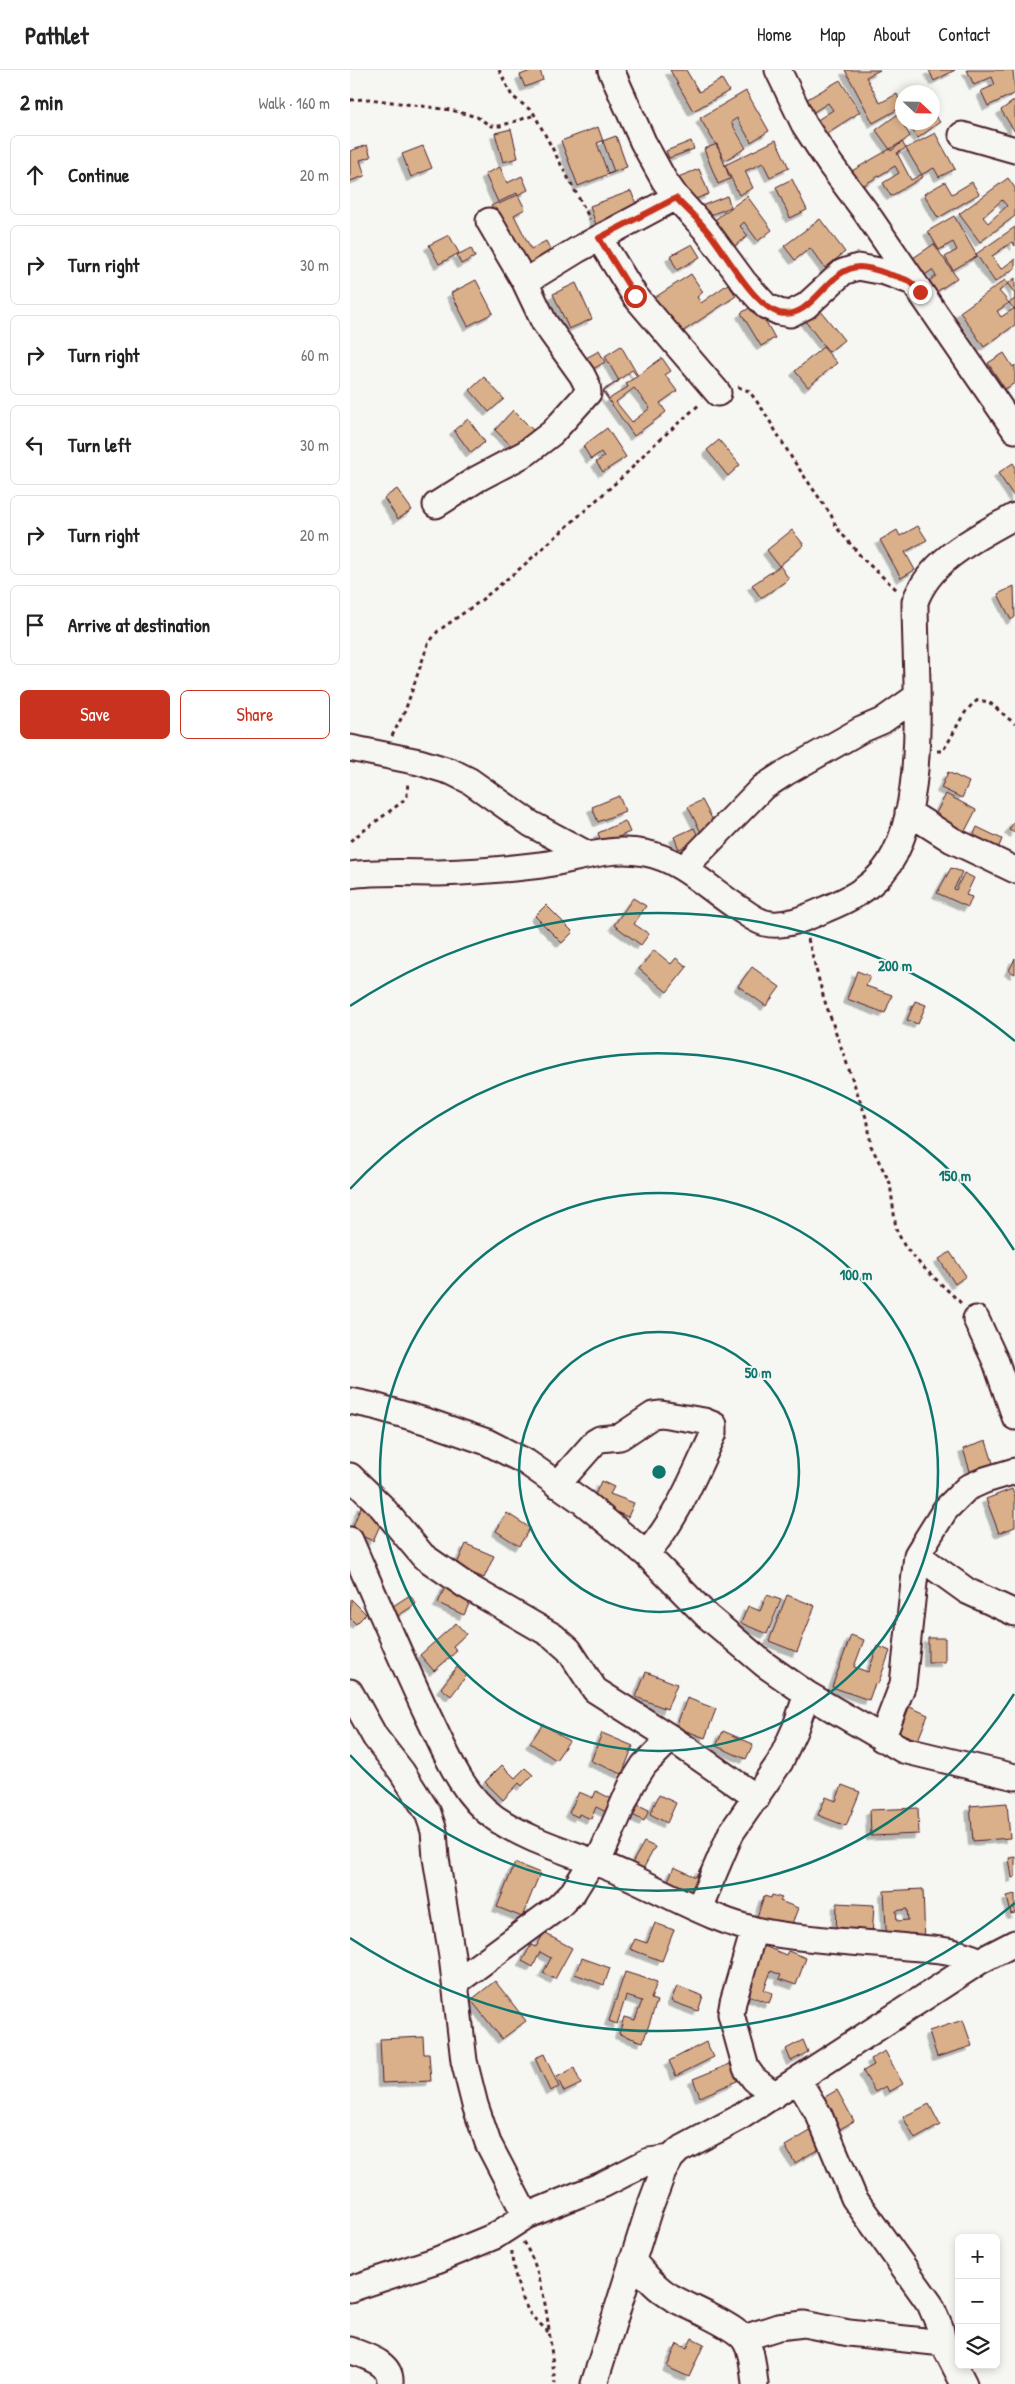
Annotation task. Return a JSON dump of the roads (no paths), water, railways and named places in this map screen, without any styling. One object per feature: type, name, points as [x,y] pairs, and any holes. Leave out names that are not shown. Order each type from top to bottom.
[{"type":"street","points":[[611,70],[643,142],[676,198],[705,229],[744,282],[766,306],[779,312],[790,314],[806,306],[843,272],[858,267],[885,272],[913,282]]},
{"type":"street","points":[[778,70],[804,124],[819,148],[1015,430]]},
{"type":"street","points":[[962,135],[1015,150]]},
{"type":"street","points":[[525,282],[600,238],[676,198]]},
{"type":"street","points":[[436,504],[477,479],[526,453],[552,433],[588,393],[587,385],[582,376],[544,322],[525,282],[489,221]]},
{"type":"street","points":[[600,238],[635,296],[718,393]]},
{"type":"street","points":[[350,875],[444,872],[542,864],[608,850],[629,851],[657,856],[684,868],[757,920],[776,925],[801,918],[847,900],[871,884],[884,871],[894,854],[908,812],[914,773],[916,728],[917,597],[929,576],[946,558],[1015,516]]},
{"type":"street","points":[[684,868],[762,788],[861,730],[882,722],[916,697]]},
{"type":"street","points":[[350,748],[419,762],[452,772],[470,781],[531,824],[587,854]]},
{"type":"street","points":[[908,812],[952,840],[1015,870]]},
{"type":"street","points":[[976,1319],[996,1362],[1015,1417]]},
{"type":"street","points":[[350,1401],[432,1423],[487,1442],[526,1462],[583,1502],[646,1554],[707,1616],[764,1664],[806,1694],[904,1750],[926,1757],[1015,1777]]},
{"type":"street","points":[[557,1485],[595,1442],[600,1439],[620,1437],[653,1415],[670,1414],[714,1425],[714,1433],[680,1505],[661,1537],[646,1554]]},
{"type":"street","points":[[882,1738],[903,1684],[917,1555],[945,1510],[967,1488],[985,1480],[1015,1471]]},
{"type":"street","points":[[350,1476],[381,1506],[423,1556],[466,1585],[553,1636],[569,1650],[595,1690],[671,1738],[757,1798]]},
{"type":"street","points":[[350,1540],[403,1662],[456,1772],[469,1792],[495,1818],[518,1831],[596,1861],[699,1908],[754,1930],[797,1937],[944,1950],[968,1955],[980,1961]]},
{"type":"street","points":[[917,1555],[967,1591],[1015,1613]]},
{"type":"street","points":[[350,1692],[375,1737],[402,1772],[428,1813],[434,1831],[436,1858],[455,1983],[464,2061],[475,2105],[517,2225]]},
{"type":"street","points":[[699,1908],[731,1833],[757,1798],[780,1762],[795,1729],[806,1694]]},
{"type":"street","points":[[455,1983],[558,1907],[573,1892],[596,1861],[632,1784],[644,1765],[671,1738]]},
{"type":"street","points":[[754,1930],[732,2002],[731,2014],[746,2068],[754,2079],[774,2095]]},
{"type":"street","points":[[594,2384],[632,2260],[660,2180],[671,2158],[679,2150],[737,2120],[980,1961],[1012,1950]]},
{"type":"street","points":[[798,2080],[819,2115],[854,2198],[930,2304],[940,2327],[943,2343],[964,2384]]},
{"type":"street","points":[[350,2289],[437,2260],[495,2236],[649,2162],[671,2158]]},
{"type":"street","points":[[632,2260],[651,2282],[669,2296],[730,2328],[744,2338],[750,2350],[755,2384]]},
{"type":"street","points":[[744,2338],[778,2327],[804,2324],[849,2333],[943,2343]]},
{"type":"street","points":[[350,2350],[386,2367],[390,2375],[390,2384]]}]
